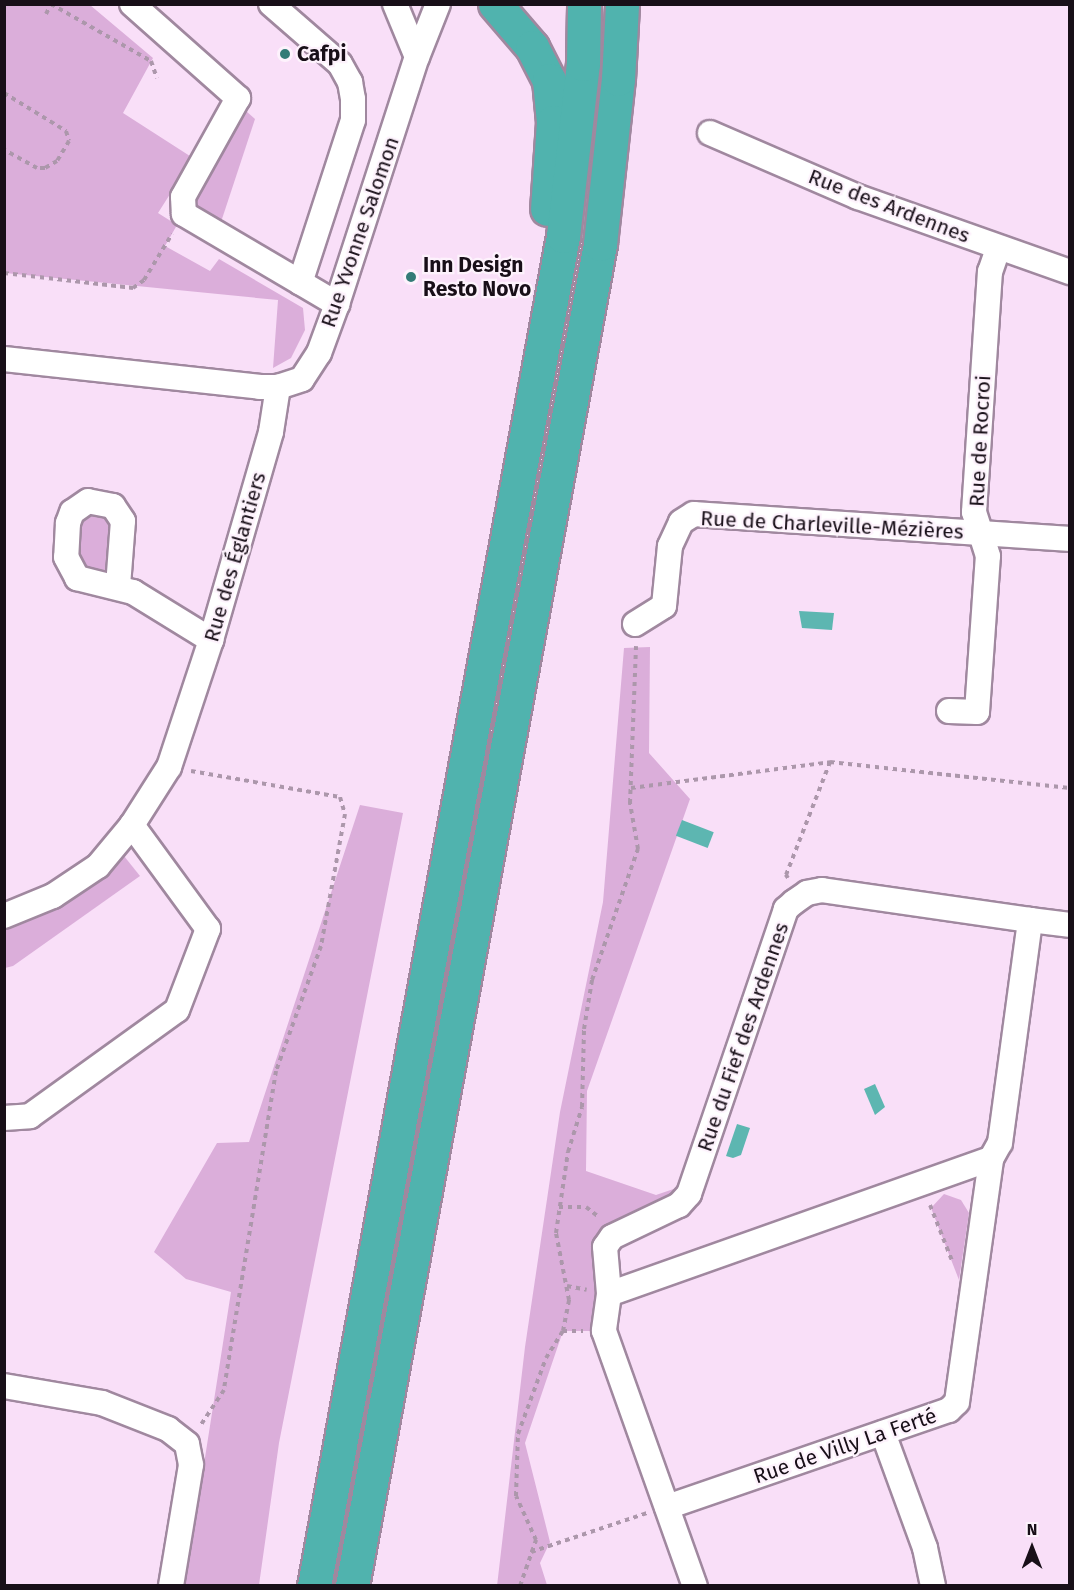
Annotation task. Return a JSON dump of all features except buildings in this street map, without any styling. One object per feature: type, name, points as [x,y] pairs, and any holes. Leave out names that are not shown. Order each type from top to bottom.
[{"type":"highway","points":[[495,4],[540,58],[549,80],[553,107],[529,422]]},
{"type":"highway","points":[[314,1586],[572,183],[583,64],[584,4]]},
{"type":"highway","points":[[352,1586],[596,265],[618,79],[622,4]]},
{"type":"highway","points":[[618,79],[634,4]]},
{"type":"street","points":[[132,4],[238,98],[183,197],[184,214],[337,304]]},
{"type":"street","points":[[272,4],[340,64],[350,82],[353,99],[353,120],[300,283]]},
{"type":"street","points":[[395,4],[417,57]]},
{"type":"street","name":"Rue Yvonne Salomon","points":[[278,387],[302,379],[311,369],[337,304],[417,57],[438,4]]},
{"type":"street","name":"Rue des Ardennes","points":[[710,133],[858,197],[998,249],[1070,272]]},
{"type":"street","name":"Rue de Rocroi","points":[[950,711],[977,712],[988,556],[974,512],[990,272],[998,249]]},
{"type":"street","points":[[4,359],[278,387]]},
{"type":"street","name":"Rue des Églantiers","points":[[4,916],[53,896],[98,866],[132,825],[169,767],[211,640],[271,432],[278,387]]},
{"type":"street","name":"Rue de Charleville-Mézières","points":[[635,624],[664,606],[670,546],[681,522],[694,514],[1070,539]]},
{"type":"street","points":[[118,586],[211,640]]},
{"type":"street","points":[[4,1118],[30,1116],[177,1010],[208,929],[132,825]]},
{"type":"street","name":"Rue du Fief des Ardennes","points":[[694,1586],[604,1331],[609,1294],[604,1264],[605,1247],[612,1236],[679,1205],[689,1194],[786,909],[801,897],[822,890],[1070,925]]},
{"type":"street","points":[[609,1294],[923,1185],[991,1159],[1000,1143],[1030,920]]},
{"type":"street","name":"Rue de Villy La Ferté","points":[[667,1507],[950,1410],[957,1402],[991,1159]]},
{"type":"street","points":[[4,1386],[102,1403],[168,1429],[187,1444],[191,1464],[171,1586]]},
{"type":"street","points":[[883,1433],[925,1548],[933,1586]]},
{"type":"path","points":[[46,14],[51,4],[151,61],[157,78]]},
{"type":"path","points":[[4,93],[66,131],[69,141],[57,161],[45,168],[37,168],[4,150]]},
{"type":"path","points":[[4,273],[133,288],[144,280],[184,214]]},
{"type":"path","points":[[544,1547],[536,1540],[516,1496],[518,1434],[546,1358],[563,1331],[569,1300],[556,1233],[568,1152],[582,1107],[582,1057],[592,980],[638,849],[631,788],[635,624]]},
{"type":"path","points":[[631,788],[830,762],[1070,788]]},
{"type":"path","points":[[801,897],[786,875],[830,762]]},
{"type":"path","points":[[169,767],[340,797],[345,814],[321,946],[276,1071],[224,1390],[187,1444]]},
{"type":"path","points":[[923,1185],[959,1280],[974,1282]]},
{"type":"path","points":[[530,1552],[667,1507]]},
{"type":"path","points":[[520,1586],[536,1540]]},
{"type":"shaded area","points":[[5,5],[90,5],[153,58],[123,113],[193,158],[158,213],[177,225],[165,246],[210,271],[219,259],[303,308],[305,330],[291,358],[273,368],[278,300],[5,273]]},
{"type":"shaded area","points":[[246,111],[255,119],[220,225],[195,210],[194,198]]},
{"type":"shaded area","points":[[85,511],[113,516],[109,567],[102,573],[77,568],[76,521]]},
{"type":"shaded area","points":[[799,611],[834,613],[832,630],[802,628]]},
{"type":"shaded area","points":[[650,647],[649,753],[690,799],[587,1091],[586,1171],[656,1195],[694,1182],[612,1236],[604,1331],[563,1331],[525,1443],[550,1542],[540,1563],[547,1585],[497,1586],[525,1347],[560,1112],[603,902],[624,648]]},
{"type":"shaded area","points":[[360,805],[403,813],[279,1443],[259,1585],[185,1585],[231,1292],[186,1279],[154,1252],[217,1143],[249,1142]]},
{"type":"shaded area","points":[[682,820],[714,832],[708,848],[676,836]]},
{"type":"shaded area","points":[[120,851],[140,876],[13,966],[5,968],[5,924]]},
{"type":"shaded area","points":[[875,1084],[885,1107],[875,1115],[864,1089]]},
{"type":"shaded area","points":[[737,1124],[750,1128],[741,1155],[733,1158],[726,1156]]},
{"type":"shaded area","points":[[944,1194],[961,1200],[969,1213],[959,1280],[931,1208]]},
{"type":"place","name":"Cafpi","points":[[285,54]]},
{"type":"place","name":"Inn Design Resto Novo","points":[[411,277]]}]
